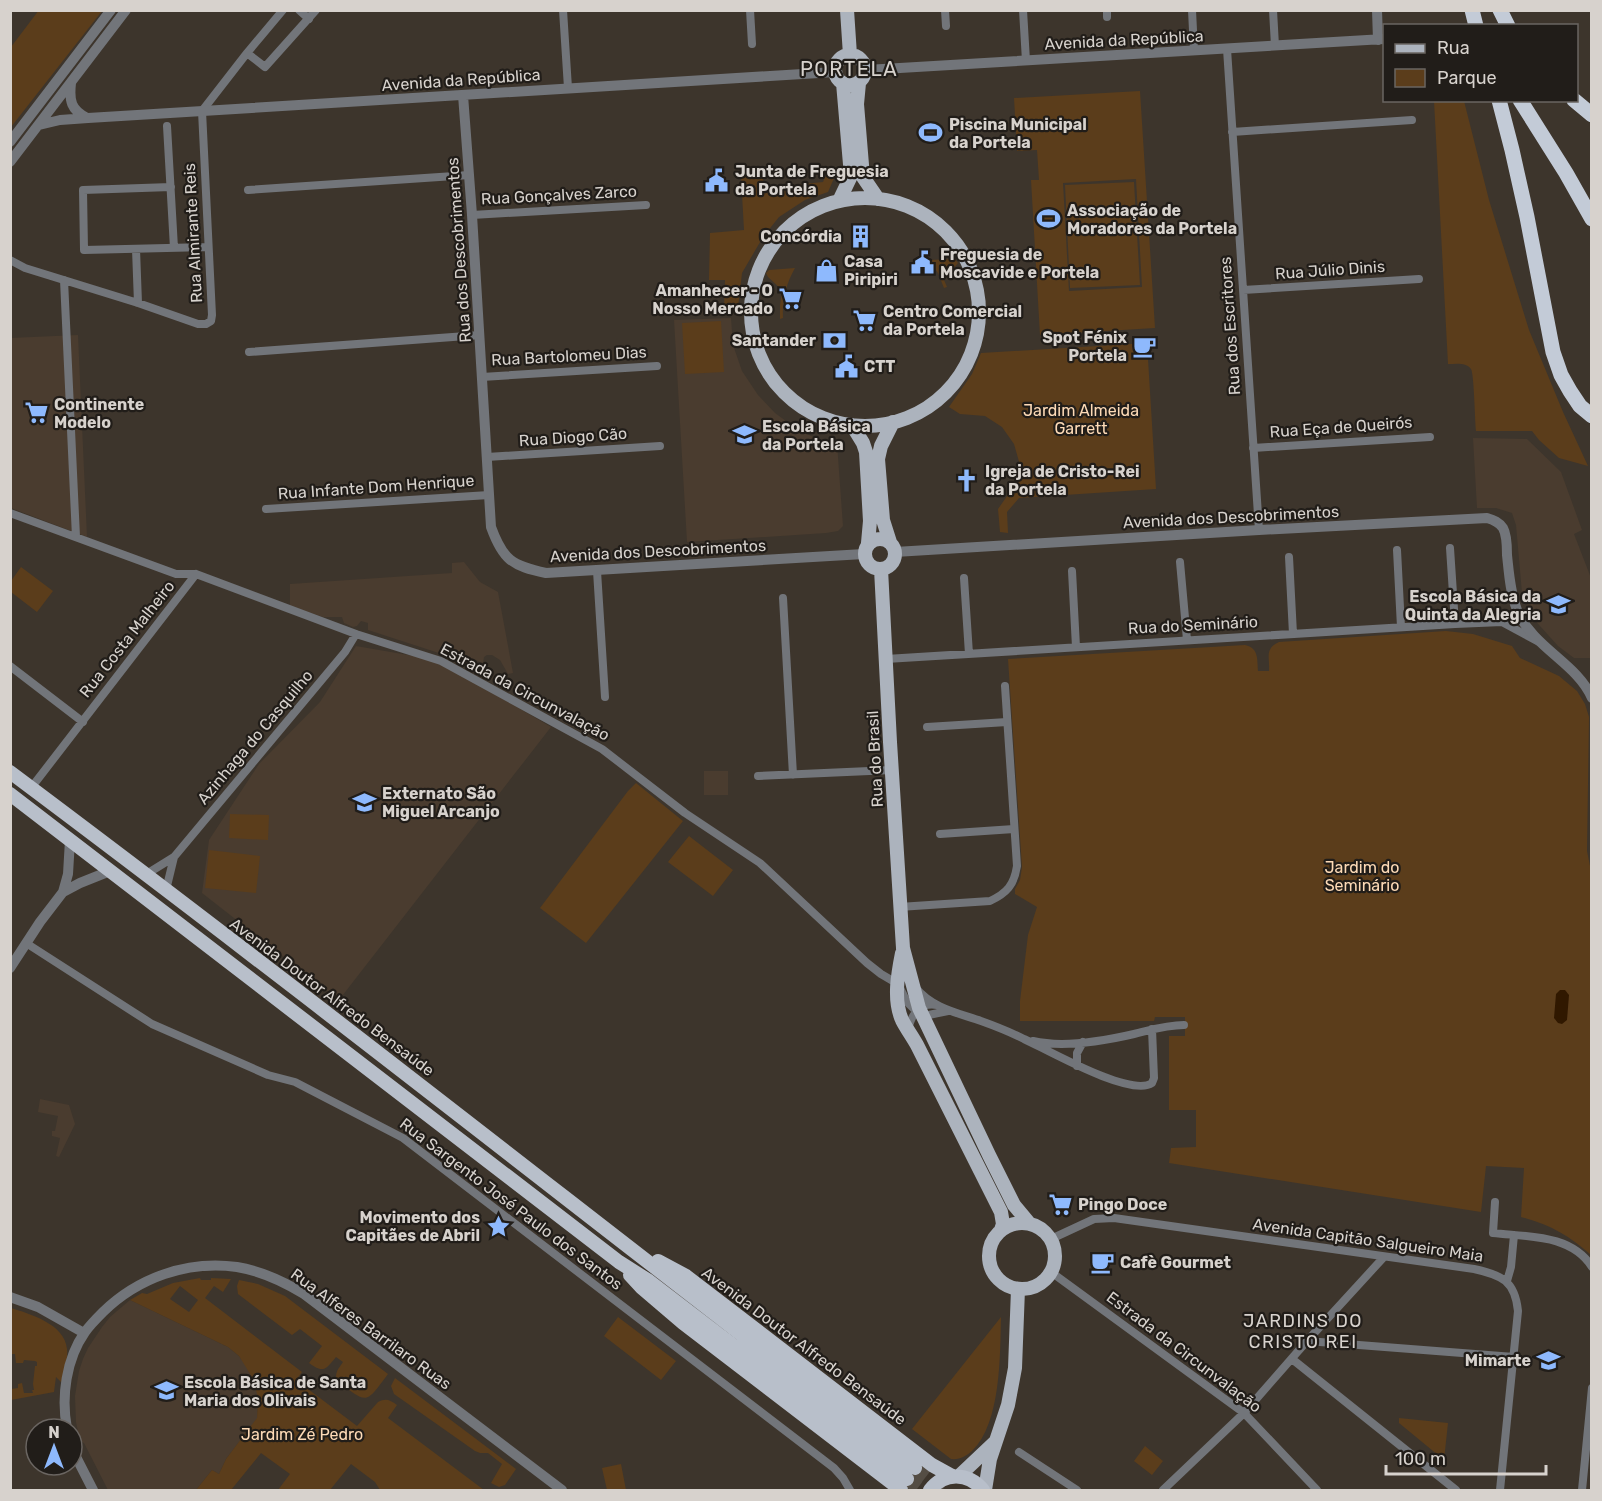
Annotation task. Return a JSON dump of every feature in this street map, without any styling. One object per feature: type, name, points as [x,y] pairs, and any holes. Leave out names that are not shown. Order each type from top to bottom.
[{"type":"highway","points":[[1500,10],[1507,24]]},
{"type":"highway","points":[[1500,102],[1527,217],[1553,352],[1561,375],[1570,391],[1580,406],[1592,416]]},
{"type":"highway","points":[[1521,102],[1592,219]]},
{"type":"highway","points":[[1576,102],[1591,114]]},
{"type":"highway","name":"Avenida Doutor Alfredo Bensaúde","points":[[10,772],[632,1248],[908,1479]]},
{"type":"highway","name":"Avenida Doutor Alfredo Bensaúde","points":[[10,794],[619,1262],[649,1281],[908,1479]]},
{"type":"highway","name":"Avenida Doutor Alfredo Bensaúde","points":[[632,1248],[686,1276],[926,1460],[956,1476],[969,1478],[984,1491]]},
{"type":"highway","points":[[930,1491],[940,1480],[956,1476]]},
{"type":"main road","points":[[847,10],[850,55]]},
{"type":"main road","points":[[839,201],[851,176],[837,63],[850,55],[862,61],[857,104],[864,177],[878,199]]},
{"type":"main road","points":[[839,78],[854,85],[862,76]]},
{"type":"main road","points":[[858,198],[878,199],[912,208],[936,222],[946,231],[969,265],[978,292],[979,319],[974,346],[963,371],[946,393],[924,410],[893,423],[872,426],[852,425],[831,421],[806,410],[784,393],[771,377],[760,359],[756,346],[751,319],[752,298],[756,278],[764,258],[789,227],[806,214],[839,201],[858,198]]},
{"type":"main road","points":[[852,425],[866,452],[870,521],[866,561],[871,566],[881,569],[890,565],[894,559],[883,520],[878,459],[881,446],[893,423]]},
{"type":"main road","points":[[866,549],[876,539],[881,538],[892,547]]},
{"type":"main road","name":"Rua do Brasil","points":[[881,569],[903,948],[898,971],[1004,1185],[1020,1213],[1029,1223]]},
{"type":"main road","name":"Rua do Brasil","points":[[905,983],[899,1009],[902,1018],[1001,1212],[1003,1224],[1001,1230]]},
{"type":"main road","points":[[1029,1223],[1038,1227],[1051,1239],[1055,1259],[1051,1272],[1043,1282],[1031,1288],[1018,1289],[1006,1285],[996,1277],[990,1265],[989,1252],[993,1240],[1001,1230],[1013,1224],[1029,1223]]},
{"type":"main road","points":[[984,1491],[995,1443],[1008,1405],[1015,1368],[1018,1289]]},
{"type":"main road","points":[[956,1476],[995,1443]]},
{"type":"street","points":[[10,142],[111,10]]},
{"type":"street","points":[[10,162],[126,10]]},
{"type":"street","points":[[202,111],[283,10]]},
{"type":"street","points":[[299,10],[309,19]]},
{"type":"street","points":[[247,53],[265,67],[316,10]]},
{"type":"street","points":[[563,10],[568,88]]},
{"type":"street","points":[[750,10],[752,45]]},
{"type":"street","points":[[945,10],[946,26]]},
{"type":"street","points":[[1023,10],[1026,61]]},
{"type":"street","points":[[1192,10],[1194,51]]},
{"type":"street","points":[[1273,10],[1275,46]]},
{"type":"street","points":[[1377,10],[1382,40]]},
{"type":"street","name":"Avenida da República","points":[[862,76],[1026,61],[1382,40]]},
{"type":"street","name":"Rua dos Escritores","points":[[1227,49],[1258,530]]},
{"type":"street","name":"Avenida da República","points":[[39,125],[60,120],[88,118],[568,88],[839,78]]},
{"type":"street","points":[[70,83],[71,103],[78,113],[88,118]]},
{"type":"street","name":"Rua dos Descobrimentos","points":[[463,95],[484,404]]},
{"type":"street","name":"Rua Almirante Reis","points":[[10,260],[25,268],[198,324],[211,321],[202,111]]},
{"type":"street","points":[[1232,132],[1412,120]]},
{"type":"street","points":[[168,126],[174,248]]},
{"type":"street","points":[[249,190],[469,175]]},
{"type":"street","points":[[171,187],[83,190],[84,250],[208,247]]},
{"type":"street","name":"Rua Gonçalves Zarco","points":[[472,215],[646,205]]},
{"type":"street","points":[[136,249],[138,303]]},
{"type":"street","name":"Rua Júlio Dinis","points":[[1243,290],[1419,279]]},
{"type":"street","points":[[64,280],[76,537]]},
{"type":"street","points":[[249,352],[480,335]]},
{"type":"street","name":"Rua Bartolomeu Dias","points":[[482,376],[657,366]]},
{"type":"street","name":"Avenida dos Descobrimentos","points":[[484,404],[491,527],[498,548],[524,569],[546,573],[597,571],[866,549]]},
{"type":"street","name":"Rua Eça de Queirós","points":[[1253,448],[1430,437]]},
{"type":"street","name":"Rua Diogo Cão","points":[[487,457],[660,446]]},
{"type":"street","name":"Rua Infante Dom Henrique","points":[[266,509],[489,495]]},
{"type":"street","name":"Estrada da Circunvalação","points":[[10,513],[176,573],[196,574],[356,634],[441,661],[602,749],[685,813],[760,863],[877,971],[905,983],[948,1011],[1024,1039]]},
{"type":"street","name":"Avenida dos Descobrimentos","points":[[892,547],[1470,518],[1493,519],[1501,525],[1505,534],[1511,590],[1517,610]]},
{"type":"street","points":[[1450,548],[1455,624]]},
{"type":"street","points":[[1397,550],[1401,627]]},
{"type":"street","points":[[1289,557],[1293,634]]},
{"type":"street","points":[[1180,562],[1186,640]]},
{"type":"street","points":[[597,571],[605,697]]},
{"type":"street","points":[[1071,571],[1076,647]]},
{"type":"street","name":"Rua Costa Malheiro","points":[[31,788],[196,574]]},
{"type":"street","points":[[964,578],[969,654]]},
{"type":"street","points":[[783,598],[793,775]]},
{"type":"street","points":[[1502,622],[1512,618],[1517,610]]},
{"type":"street","points":[[1517,610],[1526,627],[1576,677],[1592,698]]},
{"type":"street","points":[[1502,622],[1541,644]]},
{"type":"street","name":"Rua do Seminário","points":[[886,659],[1502,622]]},
{"type":"street","name":"Azinhaga do Casquilho","points":[[145,875],[174,857],[345,652],[356,634]]},
{"type":"street","name":"Rua Costa Malheiro","points":[[10,666],[82,722]]},
{"type":"street","points":[[899,907],[990,901],[1003,895],[1015,878],[1017,866],[1005,686]]},
{"type":"street","points":[[927,727],[1007,722]]},
{"type":"street","points":[[758,776],[892,770]]},
{"type":"street","points":[[940,834],[1014,829]]},
{"type":"street","points":[[10,968],[63,892],[68,874],[70,840]]},
{"type":"street","name":"Azinhaga do Casquilho","points":[[166,890],[174,857]]},
{"type":"street","points":[[63,892],[110,871]]},
{"type":"street","name":"Rua Sargento José Paulo dos Santos","points":[[26,943],[152,1024],[268,1075],[295,1082],[404,1138],[834,1468],[850,1491]]},
{"type":"street","points":[[908,1029],[910,1019],[930,1004],[937,1005]]},
{"type":"street","points":[[920,1012],[948,1011]]},
{"type":"street","points":[[1024,1039],[1051,1043],[1083,1042],[1130,1035],[1170,1025],[1184,1025]]},
{"type":"street","points":[[1024,1039],[1104,1077],[1145,1086],[1150,1085],[1154,1078],[1152,1029]]},
{"type":"street","points":[[1077,1066],[1077,1053],[1083,1042]]},
{"type":"street","points":[[1495,1202],[1493,1233],[1554,1240],[1568,1245],[1583,1256],[1592,1267]]},
{"type":"street","name":"Avenida Capitão Salgueiro Maia","points":[[1051,1239],[1088,1222],[1107,1218],[1486,1272],[1507,1281]]},
{"type":"street","points":[[1500,1491],[1518,1319],[1514,1292],[1507,1281],[1511,1267],[1514,1235]]},
{"type":"street","points":[[1163,1491],[1244,1413],[1383,1258]]},
{"type":"street","name":"Rua Alferes Barrilaro Ruas","points":[[84,1333],[128,1291],[170,1272],[193,1267],[216,1266],[238,1267],[262,1273],[304,1294],[562,1491]]},
{"type":"street","name":"Estrada da Circunvalação","points":[[1051,1272],[1244,1413],[1317,1491]]},
{"type":"street","points":[[10,1297],[38,1307],[84,1333],[69,1369],[64,1395],[66,1417]]},
{"type":"street","points":[[1307,1341],[1514,1357]]},
{"type":"street","points":[[1292,1359],[1456,1491]]},
{"type":"street","points":[[1582,1491],[1592,1388]]},
{"type":"street","points":[[1019,1452],[1077,1491]]},
{"type":"street","points":[[84,1473],[93,1491]]},
{"type":"shaded area","name":"Escola Básica da Portela","points":[[731,318],[733,345],[742,371],[758,395],[775,413],[797,429],[819,440],[837,443],[843,526],[838,531],[687,542],[674,320]]},
{"type":"shaded area","points":[[78,335],[87,537],[11,508],[10,338]]},
{"type":"shaded area","points":[[1473,438],[1527,439],[1561,472],[1582,530],[1574,534],[1591,578],[1591,658],[1574,658],[1558,646],[1531,616],[1522,593],[1516,525],[1512,513],[1496,508],[1477,508]]},
{"type":"shaded area","points":[[464,562],[480,582],[498,592],[513,673],[508,674],[500,660],[492,655],[484,657],[483,663],[471,658],[466,666],[448,656],[368,630],[368,623],[361,621],[353,627],[344,623],[342,617],[323,617],[290,606],[290,584],[452,573],[452,563]]},
{"type":"shaded area","name":"Externato São Miguel Arcanjo","points":[[356,646],[437,660],[551,727],[339,1000],[202,893],[209,840],[259,764],[320,702]]},
{"type":"shaded area","points":[[704,771],[728,771],[728,795],[704,795]]},
{"type":"shaded area","points":[[1560,990],[1565,990],[1569,995],[1567,1020],[1562,1024],[1554,1018],[1556,994]]},
{"type":"shaded area","points":[[40,1099],[69,1105],[75,1124],[59,1157],[56,1156],[60,1138],[52,1136],[58,1116],[38,1112]]},
{"type":"shaded area","name":"Escola Básica de Santa Maria dos Olivais","points":[[130,1300],[228,1347],[247,1366],[256,1386],[257,1419],[226,1459],[219,1474],[212,1470],[196,1490],[108,1490],[84,1443],[84,1417],[76,1417],[75,1396],[79,1371],[88,1348],[110,1317]]},
{"type":"green space","points":[[39,10],[102,11],[11,127],[11,47]]},
{"type":"green space","name":"Associação de Moradores da Portela","points":[[1140,91],[1155,328],[1040,335],[1031,180],[1039,180],[1037,150],[1017,151],[1014,98]],"holes":[[[1136,179],[1142,287],[1069,291],[1063,183]]]},
{"type":"green space","points":[[1434,102],[1464,102],[1489,200],[1529,330],[1588,466],[1559,458],[1532,431],[1476,431],[1471,369],[1464,364],[1448,364]]},
{"type":"green space","points":[[763,175],[764,188],[823,182],[825,177],[835,176],[828,192],[805,200],[779,217],[763,237],[742,273],[738,308],[724,309],[725,280],[709,280],[710,233],[744,230],[741,176]]},
{"type":"green space","points":[[1134,182],[1140,285],[1070,288],[1065,185]]},
{"type":"green space","points":[[955,259],[958,263],[944,280],[947,287],[944,288],[929,260]]},
{"type":"green space","points":[[795,268],[785,292],[783,318],[780,319],[782,290],[766,273],[769,270]]},
{"type":"green space","points":[[721,321],[724,372],[685,374],[682,323]]},
{"type":"green space","name":"Jardim Almeida Garrett","points":[[1147,343],[1156,489],[1019,498],[1007,512],[1008,533],[1000,532],[998,509],[1012,489],[1020,465],[1014,444],[1002,427],[985,416],[960,414],[949,407],[972,374],[981,353]]},
{"type":"green space","points":[[21,567],[53,591],[37,612],[11,592],[11,581]]},
{"type":"green space","name":"Jardim do Seminário","points":[[1446,631],[1473,634],[1512,646],[1520,658],[1559,676],[1577,691],[1585,704],[1589,717],[1587,851],[1592,876],[1591,1255],[1559,1231],[1521,1217],[1524,1168],[1486,1166],[1481,1212],[1169,1163],[1171,1148],[1196,1147],[1196,1110],[1169,1110],[1169,1036],[1185,1036],[1185,1017],[1155,1017],[1154,1021],[1020,1021],[1020,1001],[1028,935],[1037,907],[1015,894],[1022,867],[1008,659],[1245,645],[1255,651],[1258,671],[1269,671],[1271,648],[1279,642]]},
{"type":"green space","points":[[636,783],[683,821],[586,943],[540,908]]},
{"type":"green space","points":[[230,814],[269,815],[268,840],[229,838]]},
{"type":"green space","points":[[689,836],[733,870],[713,896],[668,862]]},
{"type":"green space","points":[[209,850],[260,856],[256,893],[205,888]]},
{"type":"green space","name":"Jardim Zé Pedro","points":[[200,1278],[201,1280],[231,1279],[223,1292],[214,1286],[205,1298],[302,1372],[296,1380],[357,1426],[378,1402],[386,1400],[392,1402],[397,1405],[388,1418],[484,1490],[380,1490],[375,1482],[351,1464],[330,1490],[278,1490],[290,1474],[261,1453],[231,1490],[196,1490],[212,1470],[219,1474],[226,1459],[257,1418],[258,1397],[252,1377],[239,1356],[228,1347],[130,1300],[142,1293],[147,1294],[173,1283]],"holes":[[[180,1286],[198,1300],[189,1312],[170,1299]]]},
{"type":"green space","name":"Jardim Zé Pedro","points":[[239,1280],[258,1284],[285,1296],[388,1374],[370,1396],[366,1398],[355,1394],[337,1381],[337,1373],[343,1362],[336,1357],[324,1369],[309,1363],[322,1346],[300,1329],[292,1335],[238,1294]]},
{"type":"green space","points":[[11,1308],[45,1321],[65,1340],[66,1366],[62,1383],[56,1377],[54,1392],[11,1400],[11,1389],[18,1388],[18,1384],[22,1383],[24,1393],[33,1393],[37,1362],[24,1360],[23,1363],[16,1363],[15,1354],[11,1354]]},
{"type":"green space","points":[[618,1317],[676,1361],[661,1380],[604,1336]]},
{"type":"green space","points":[[1001,1317],[997,1388],[989,1424],[982,1439],[972,1451],[963,1457],[951,1459],[912,1429]]},
{"type":"green space","name":"Jardim Zé Pedro","points":[[395,1378],[516,1469],[505,1485],[499,1487],[491,1483],[502,1464],[488,1453],[475,1451],[394,1394],[391,1386]]},
{"type":"green space","points":[[1399,1418],[1448,1423],[1444,1460],[1399,1423]]},
{"type":"green space","points":[[1145,1446],[1163,1461],[1152,1475],[1134,1461]]},
{"type":"green space","points":[[621,1464],[626,1490],[607,1490],[602,1468]]},
{"type":"tunnel","points":[[915,1468],[944,1490]]},
{"type":"tunnel","points":[[907,1479],[922,1490]]},
{"type":"place","name":"Piscina Municipal da Portela","points":[[931,133]]},
{"type":"place","name":"Junta de Freguesia da Portela","points":[[717,180]]},
{"type":"place","name":"Associação de Moradores da Portela","points":[[1049,219]]},
{"type":"place","name":"Concórdia","points":[[860,236]]},
{"type":"place","name":"Freguesia de Moscavide e Portela","points":[[922,263]]},
{"type":"place","name":"Casa Piripiri","points":[[826,270]]},
{"type":"place","name":"Amanhecer - O Nosso Mercado","points":[[791,299]]},
{"type":"place","name":"Centro Comercial da Portela","points":[[865,320]]},
{"type":"place","name":"Santander","points":[[834,340]]},
{"type":"place","name":"Spot Fénix Portela","points":[[1145,346]]},
{"type":"place","name":"CTT","points":[[846,366]]},
{"type":"place","name":"Continente Modelo","points":[[36,413]]},
{"type":"place","name":"Escola Básica da Portela","points":[[744,435]]},
{"type":"place","name":"Igreja de Cristo-Rei da Portela","points":[[967,480]]},
{"type":"place","name":"Escola Básica da Quinta da Alegria","points":[[1559,605]]},
{"type":"place","name":"Externato São Miguel Arcanjo","points":[[364,802]]},
{"type":"place","name":"Pingo Doce","points":[[1060,1204]]},
{"type":"place","name":"Movimento dos Capitães de Abril","points":[[498,1226]]},
{"type":"place","name":"Cafè Gourmet","points":[[1102,1262]]},
{"type":"place","name":"Mimarte","points":[[1549,1360]]},
{"type":"place","name":"Escola Básica de Santa Maria dos Olivais","points":[[166,1391]]},
{"type":"district","name":"PORTELA","points":[[849,69]]},
{"type":"district","name":"JARDINS DO CRISTO REI","points":[[1303,1331]]}]
